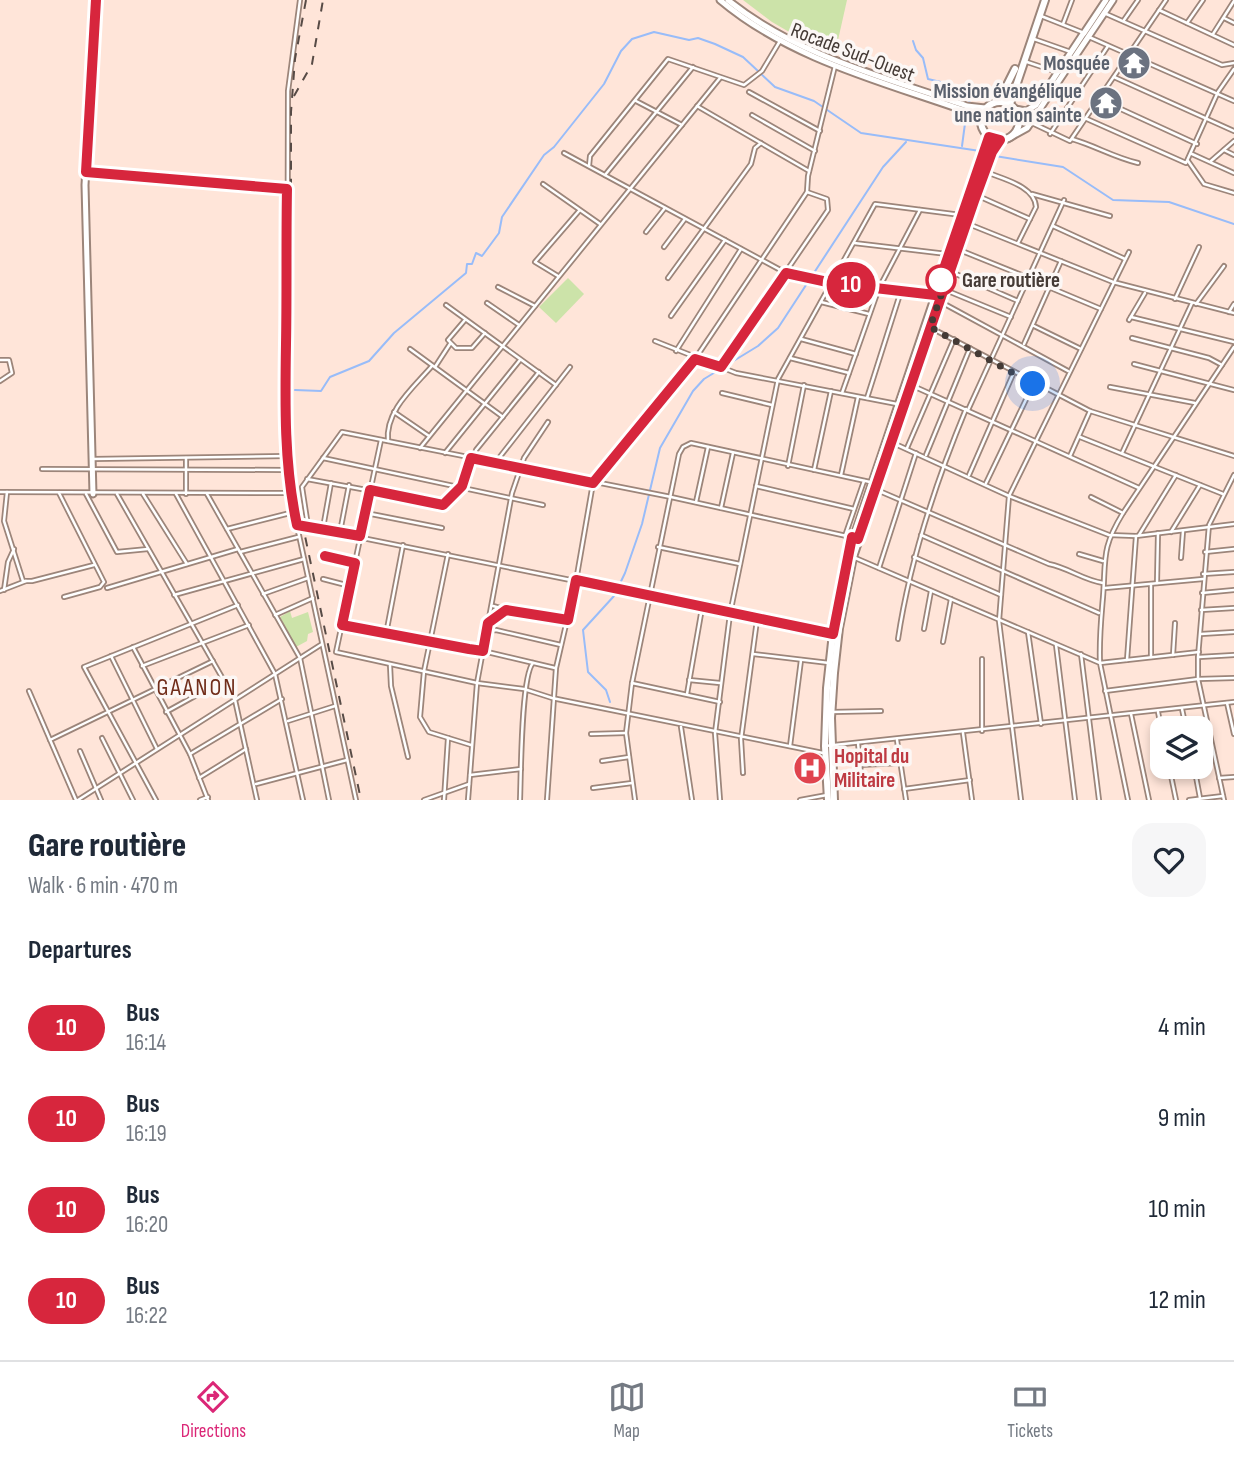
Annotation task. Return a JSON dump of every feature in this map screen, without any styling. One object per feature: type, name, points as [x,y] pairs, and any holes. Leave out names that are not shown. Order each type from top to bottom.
[{"type":"main road","points":[[1043,0],[1023,60],[1013,106],[1019,124],[1009,138],[1000,140],[989,137],[980,121],[985,108],[999,101],[1010,84],[1043,0]]},
{"type":"main road","points":[[999,101],[1013,106]]},
{"type":"main road","points":[[870,484],[890,442],[930,327],[950,254],[989,137]]},
{"type":"main road","points":[[828,797],[830,663],[851,537],[897,404],[937,298],[943,289],[984,171],[1000,140]]},
{"type":"main road","points":[[834,800],[828,750],[839,628],[853,557],[851,537]]},
{"type":"street","points":[[93,494],[86,172],[96,0]]},
{"type":"street","points":[[300,0],[288,91],[287,456],[290,493],[356,800]]},
{"type":"street","name":"Rocade Sud-Ouest","points":[[720,0],[780,41],[835,66],[965,111],[980,121]]},
{"type":"street","name":"Rocade Sud-Ouest","points":[[728,0],[764,25],[813,51],[967,106],[985,108]]},
{"type":"street","points":[[1063,24],[1072,0]]},
{"type":"street","points":[[1009,138],[1020,134],[1031,122],[1106,0]]},
{"type":"street","points":[[1013,106],[1026,111],[1034,107],[1071,52],[1113,0]]},
{"type":"street","points":[[1124,20],[1138,0]]},
{"type":"street","points":[[1072,139],[1166,0]]},
{"type":"street","points":[[1187,24],[1203,0]]},
{"type":"street","points":[[1212,35],[1234,1]]},
{"type":"street","points":[[1160,10],[1234,45]]},
{"type":"street","points":[[1104,13],[1222,65],[1234,63]]},
{"type":"street","points":[[1040,15],[1129,56],[1219,92],[1234,101]]},
{"type":"street","points":[[1223,18],[1234,23]]},
{"type":"street","points":[[1031,38],[1071,52]]},
{"type":"street","points":[[589,166],[590,156],[668,59],[738,86],[752,82],[780,41]]},
{"type":"street","points":[[1051,134],[1108,46]]},
{"type":"street","points":[[1023,60],[1057,72]]},
{"type":"street","points":[[547,800],[556,668],[563,646],[593,483],[695,359],[807,192],[835,66]]},
{"type":"street","points":[[605,175],[693,67]]},
{"type":"street","points":[[1087,119],[1184,163],[1192,154],[1219,92],[1233,71]]},
{"type":"street","points":[[1114,77],[1234,131]]},
{"type":"street","points":[[420,448],[720,78]]},
{"type":"street","points":[[750,92],[820,131]]},
{"type":"street","points":[[1099,99],[1197,144]]},
{"type":"street","points":[[636,101],[681,125]]},
{"type":"street","points":[[697,106],[810,172]]},
{"type":"street","points":[[752,115],[815,151]]},
{"type":"street","points":[[1031,122],[1064,140],[1072,139],[1099,146],[1105,152],[1138,163]]},
{"type":"street","points":[[1211,161],[1234,141]]},
{"type":"street","points":[[668,278],[751,164],[755,148],[761,143]]},
{"type":"street","points":[[1224,150],[1234,155]]},
{"type":"street","points":[[564,152],[786,273],[832,283],[937,298],[1069,371]]},
{"type":"street","points":[[1192,154],[1234,173]]},
{"type":"street","points":[[1188,161],[1204,184],[1234,193]]},
{"type":"street","points":[[984,171],[1032,194],[1063,200],[1111,216]]},
{"type":"street","points":[[86,172],[287,189]]},
{"type":"street","points":[[543,184],[601,224]]},
{"type":"street","points":[[721,367],[830,206],[827,199],[807,192]]},
{"type":"street","points":[[1018,243],[1036,207],[1032,194]]},
{"type":"street","points":[[976,195],[1030,219]]},
{"type":"street","points":[[898,639],[907,580],[944,464],[1063,200]]},
{"type":"street","points":[[720,800],[715,733],[720,683],[730,614],[778,379],[876,204],[963,215]]},
{"type":"street","points":[[646,232],[665,208]]},
{"type":"street","points":[[842,393],[879,288],[920,210]]},
{"type":"street","points":[[559,276],[535,262],[579,211]]},
{"type":"street","points":[[664,247],[685,219]]},
{"type":"street","points":[[966,223],[1145,293],[1231,312],[1234,304]]},
{"type":"street","points":[[1053,226],[1125,259]]},
{"type":"street","points":[[671,316],[724,240]]},
{"type":"street","points":[[854,243],[950,254]]},
{"type":"street","points":[[1175,299],[1199,247]]},
{"type":"street","points":[[676,351],[741,249]]},
{"type":"street","points":[[957,249],[1029,278]]},
{"type":"street","points":[[1021,800],[999,621],[1009,496],[1129,252]]},
{"type":"street","points":[[1024,344],[1061,261]]},
{"type":"street","points":[[1122,453],[1194,304],[1224,266]]},
{"type":"street","points":[[949,271],[1018,301]]},
{"type":"street","points":[[498,287],[535,306]]},
{"type":"street","points":[[1051,288],[1101,309]]},
{"type":"street","points":[[943,289],[1011,317]]},
{"type":"street","points":[[867,398],[901,291]]},
{"type":"street","points":[[1128,800],[1101,663],[1099,613],[1104,588],[1103,561],[1110,535],[1123,513],[1234,344],[1181,328],[1130,319],[1145,293]]},
{"type":"street","points":[[821,302],[869,314]]},
{"type":"street","points":[[487,303],[519,325]]},
{"type":"street","points":[[446,305],[556,385]]},
{"type":"street","points":[[466,320],[448,340],[450,344],[456,348],[472,348],[485,333]]},
{"type":"street","points":[[1034,326],[1081,349]]},
{"type":"street","points":[[930,327],[1033,384],[1090,411],[1234,456]]},
{"type":"street","points":[[1132,338],[1214,360],[1222,365]]},
{"type":"street","points":[[801,339],[856,354]]},
{"type":"street","points":[[907,449],[954,339]]},
{"type":"street","points":[[655,341],[721,367],[897,404]]},
{"type":"street","points":[[388,441],[387,427],[394,412],[450,344]]},
{"type":"street","points":[[925,457],[970,348]]},
{"type":"street","points":[[410,349],[503,416]]},
{"type":"street","points":[[790,358],[849,373]]},
{"type":"street","points":[[0,360],[9,359],[12,373],[0,381]]},
{"type":"street","points":[[445,453],[520,359]]},
{"type":"street","points":[[1134,364],[1234,390]]},
{"type":"street","points":[[495,463],[570,367]]},
{"type":"street","points":[[307,479],[349,485],[440,505],[461,488],[471,458],[539,372]]},
{"type":"street","points":[[969,475],[1014,372]]},
{"type":"street","points":[[910,384],[1140,488]]},
{"type":"street","points":[[986,483],[1033,384]]},
{"type":"street","points":[[788,466],[804,385]]},
{"type":"street","points":[[1111,387],[1195,403]]},
{"type":"street","points":[[814,471],[831,391]]},
{"type":"street","points":[[722,393],[772,405]]},
{"type":"street","points":[[841,476],[858,397]]},
{"type":"street","points":[[1070,456],[1090,411]]},
{"type":"street","points":[[394,412],[429,436]]},
{"type":"street","points":[[468,800],[477,683],[512,499],[529,446],[548,422]]},
{"type":"street","points":[[308,526],[302,492],[307,479],[342,432],[851,537],[854,509],[870,484]]},
{"type":"street","points":[[1080,437],[1224,495]]},
{"type":"street","points":[[381,440],[336,652],[477,683],[524,689],[552,698],[715,733],[828,750],[858,743],[1234,702]]},
{"type":"street","points":[[890,442],[969,475],[1009,496],[1110,535],[1137,536],[1234,524]]},
{"type":"street","points":[[635,800],[626,733],[627,713],[658,547],[683,447],[689,443],[870,484],[902,501],[1049,564],[1063,566],[1088,580],[1103,583]]},
{"type":"street","points":[[696,503],[708,447]]},
{"type":"street","points":[[721,509],[733,453]]},
{"type":"street","points":[[879,568],[916,453]]},
{"type":"street","points":[[93,459],[287,456]]},
{"type":"street","points":[[186,458],[187,494]]},
{"type":"street","points":[[323,458],[543,505]]},
{"type":"street","points":[[42,469],[286,470]]},
{"type":"street","points":[[1126,660],[1137,536],[1176,475]]},
{"type":"street","points":[[1189,800],[1223,798],[1198,679],[1198,655],[1209,525],[1233,477]]},
{"type":"street","points":[[323,529],[331,483]]},
{"type":"street","points":[[340,532],[349,485]]},
{"type":"street","points":[[1171,532],[1200,485]]},
{"type":"street","points":[[756,486],[854,509]]},
{"type":"street","points":[[0,492],[290,493]]},
{"type":"street","points":[[0,501],[7,493]]},
{"type":"street","points":[[7,493],[4,516],[22,579],[26,581]]},
{"type":"street","points":[[60,493],[102,585],[64,597]]},
{"type":"street","points":[[86,494],[117,552],[148,549]]},
{"type":"street","points":[[117,494],[235,700],[243,724],[257,800]]},
{"type":"street","points":[[143,494],[187,564]]},
{"type":"street","points":[[176,494],[275,674],[288,720],[303,800]]},
{"type":"street","points":[[207,494],[300,658],[329,800]]},
{"type":"street","points":[[1091,497],[1123,513]]},
{"type":"street","points":[[227,529],[294,512]]},
{"type":"street","points":[[365,513],[442,528]]},
{"type":"street","points":[[297,525],[833,634]]},
{"type":"street","points":[[1181,558],[1182,531]]},
{"type":"street","points":[[1157,583],[1158,534]]},
{"type":"street","points":[[921,535],[1099,613]]},
{"type":"street","points":[[107,588],[210,557],[299,536]]},
{"type":"street","points":[[386,634],[403,545]]},
{"type":"street","points":[[658,547],[740,564]]},
{"type":"street","points":[[2,590],[8,562],[14,549]]},
{"type":"street","points":[[1205,552],[1234,549]]},
{"type":"street","points":[[448,554],[424,671],[420,717],[429,732],[471,745]]},
{"type":"street","points":[[1079,554],[1103,561]]},
{"type":"street","points":[[325,556],[355,563]]},
{"type":"street","points":[[853,557],[1056,645],[1081,652],[1101,663],[1173,655],[1234,655]]},
{"type":"street","points":[[914,557],[1001,595]]},
{"type":"street","points":[[174,595],[304,559]]},
{"type":"street","points":[[2,590],[26,581],[94,565]]},
{"type":"street","points":[[1203,574],[1234,572]]},
{"type":"street","points":[[263,594],[308,578]]},
{"type":"street","points":[[323,579],[350,586]]},
{"type":"street","points":[[1104,588],[1203,579]]},
{"type":"street","points":[[1151,584],[1151,657]]},
{"type":"street","points":[[1202,593],[1234,590]]},
{"type":"street","points":[[924,629],[932,591]]},
{"type":"street","points":[[275,615],[313,598]]},
{"type":"street","points":[[943,642],[951,599]]},
{"type":"street","points":[[156,800],[83,667],[238,605]]},
{"type":"street","points":[[492,606],[568,620]]},
{"type":"street","points":[[1201,610],[1234,607]]},
{"type":"street","points":[[687,694],[702,608]]},
{"type":"street","points":[[488,623],[506,610]]},
{"type":"street","points":[[743,774],[741,738],[757,620]]},
{"type":"street","points":[[1173,655],[1175,623]]},
{"type":"street","points":[[142,666],[249,625]]},
{"type":"street","points":[[342,625],[483,651],[556,668]]},
{"type":"street","points":[[487,631],[496,630],[563,646]]},
{"type":"street","points":[[1028,632],[1041,724]]},
{"type":"street","points":[[1200,635],[1234,632]]},
{"type":"street","points":[[29,691],[77,800],[322,644]]},
{"type":"street","points":[[1056,645],[1075,800]]},
{"type":"street","points":[[133,648],[178,737],[190,754],[208,798],[200,800]]},
{"type":"street","points":[[1081,652],[1099,800]]},
{"type":"street","points":[[752,654],[830,663]]},
{"type":"street","points":[[111,656],[157,749]]},
{"type":"street","points":[[982,659],[982,731]]},
{"type":"street","points":[[790,746],[801,660]]},
{"type":"street","points":[[50,740],[213,661]]},
{"type":"street","points":[[520,800],[524,689],[529,668],[534,663]]},
{"type":"street","points":[[390,664],[391,686],[408,757]]},
{"type":"street","points":[[1105,691],[1198,679],[1234,678]]},
{"type":"street","points":[[166,712],[224,680]]},
{"type":"street","points":[[689,680],[720,683]]},
{"type":"street","points":[[632,683],[720,702]]},
{"type":"street","points":[[190,754],[282,699]]},
{"type":"street","points":[[1227,703],[1234,734]]},
{"type":"street","points":[[288,720],[336,706]]},
{"type":"street","points":[[1182,709],[1183,716]]},
{"type":"street","points":[[831,712],[881,711]]},
{"type":"street","points":[[1158,712],[1159,716]]},
{"type":"street","points":[[1131,714],[1150,800]]},
{"type":"street","points":[[680,726],[692,800]]},
{"type":"street","points":[[591,734],[626,733]]},
{"type":"street","points":[[963,733],[972,800]]},
{"type":"street","points":[[102,738],[133,800]]},
{"type":"street","points":[[444,800],[449,738]]},
{"type":"street","points":[[897,740],[906,800]]},
{"type":"street","points":[[858,743],[862,784]]},
{"type":"street","points":[[199,778],[246,749]]},
{"type":"street","points":[[80,751],[101,800]]},
{"type":"street","points":[[602,761],[629,757]]},
{"type":"street","points":[[256,784],[347,760]]},
{"type":"street","points":[[860,765],[900,763]]},
{"type":"street","points":[[470,775],[521,769]]},
{"type":"street","points":[[1219,778],[1234,777]]},
{"type":"street","points":[[1172,779],[1177,800]]},
{"type":"street","points":[[1196,779],[1200,799]]},
{"type":"street","points":[[904,789],[970,780]]},
{"type":"street","points":[[593,788],[632,783]]},
{"type":"street","points":[[424,800],[469,784]]},
{"type":"street","points":[[800,800],[828,797]]},
{"type":"green space","points":[[743,0],[847,0],[834,58],[772,22]]},
{"type":"green space","points":[[568,278],[584,294],[556,323],[539,307]]},
{"type":"green space","points":[[290,611],[292,618],[308,612],[313,632],[308,634],[307,641],[296,647],[280,617]]},
{"type":"waterway","points":[[295,390],[321,391],[330,377],[369,361],[394,333],[466,273],[467,264],[472,264],[476,253],[482,256],[499,233],[502,217],[544,155],[554,147],[604,84],[621,51],[632,39],[654,32],[689,40],[698,38],[743,57],[775,87],[814,101],[861,133],[980,151]]},
{"type":"waterway","points":[[913,41],[923,58],[928,79],[962,87],[970,103]]},
{"type":"waterway","points":[[962,146],[966,116]]},
{"type":"waterway","points":[[610,702],[606,690],[588,672],[583,630],[614,596],[625,573],[642,524],[660,448],[693,391],[704,379],[758,346],[778,328],[883,167],[906,142]]},
{"type":"waterway","points":[[995,156],[1063,167],[1113,200],[1169,202],[1234,224]]},
{"type":"railway","points":[[306,0],[295,59],[291,112],[291,448],[295,489],[361,800]]},
{"type":"railway","points":[[294,96],[312,64],[323,0]]},
{"type":"bus line","name":"10","points":[[96,0],[86,172],[287,189],[285,390],[290,493],[297,525],[360,536],[370,490],[443,505],[462,486],[471,458],[593,483],[695,359],[721,367],[786,273],[832,283],[935,295],[989,137],[1000,140],[992,152],[974,201],[858,539],[852,537],[833,634],[576,580],[568,620],[530,616],[506,610],[488,623],[483,651],[469,649],[342,625],[355,563],[325,556]]},
{"type":"place","name":"Mosquée","points":[[1134,63]]},
{"type":"place","name":"Mission évangélique une nation sainte","points":[[1106,103]]},
{"type":"place","name":"Gare routière","points":[[941,280]]},
{"type":"place","name":"Hopital du Militaire","points":[[810,768]]},
{"type":"district","name":"GAANON","points":[[197,687]]},
{"type":"route","points":[[941,280],[947,278],[930,327],[1033,384]]}]
